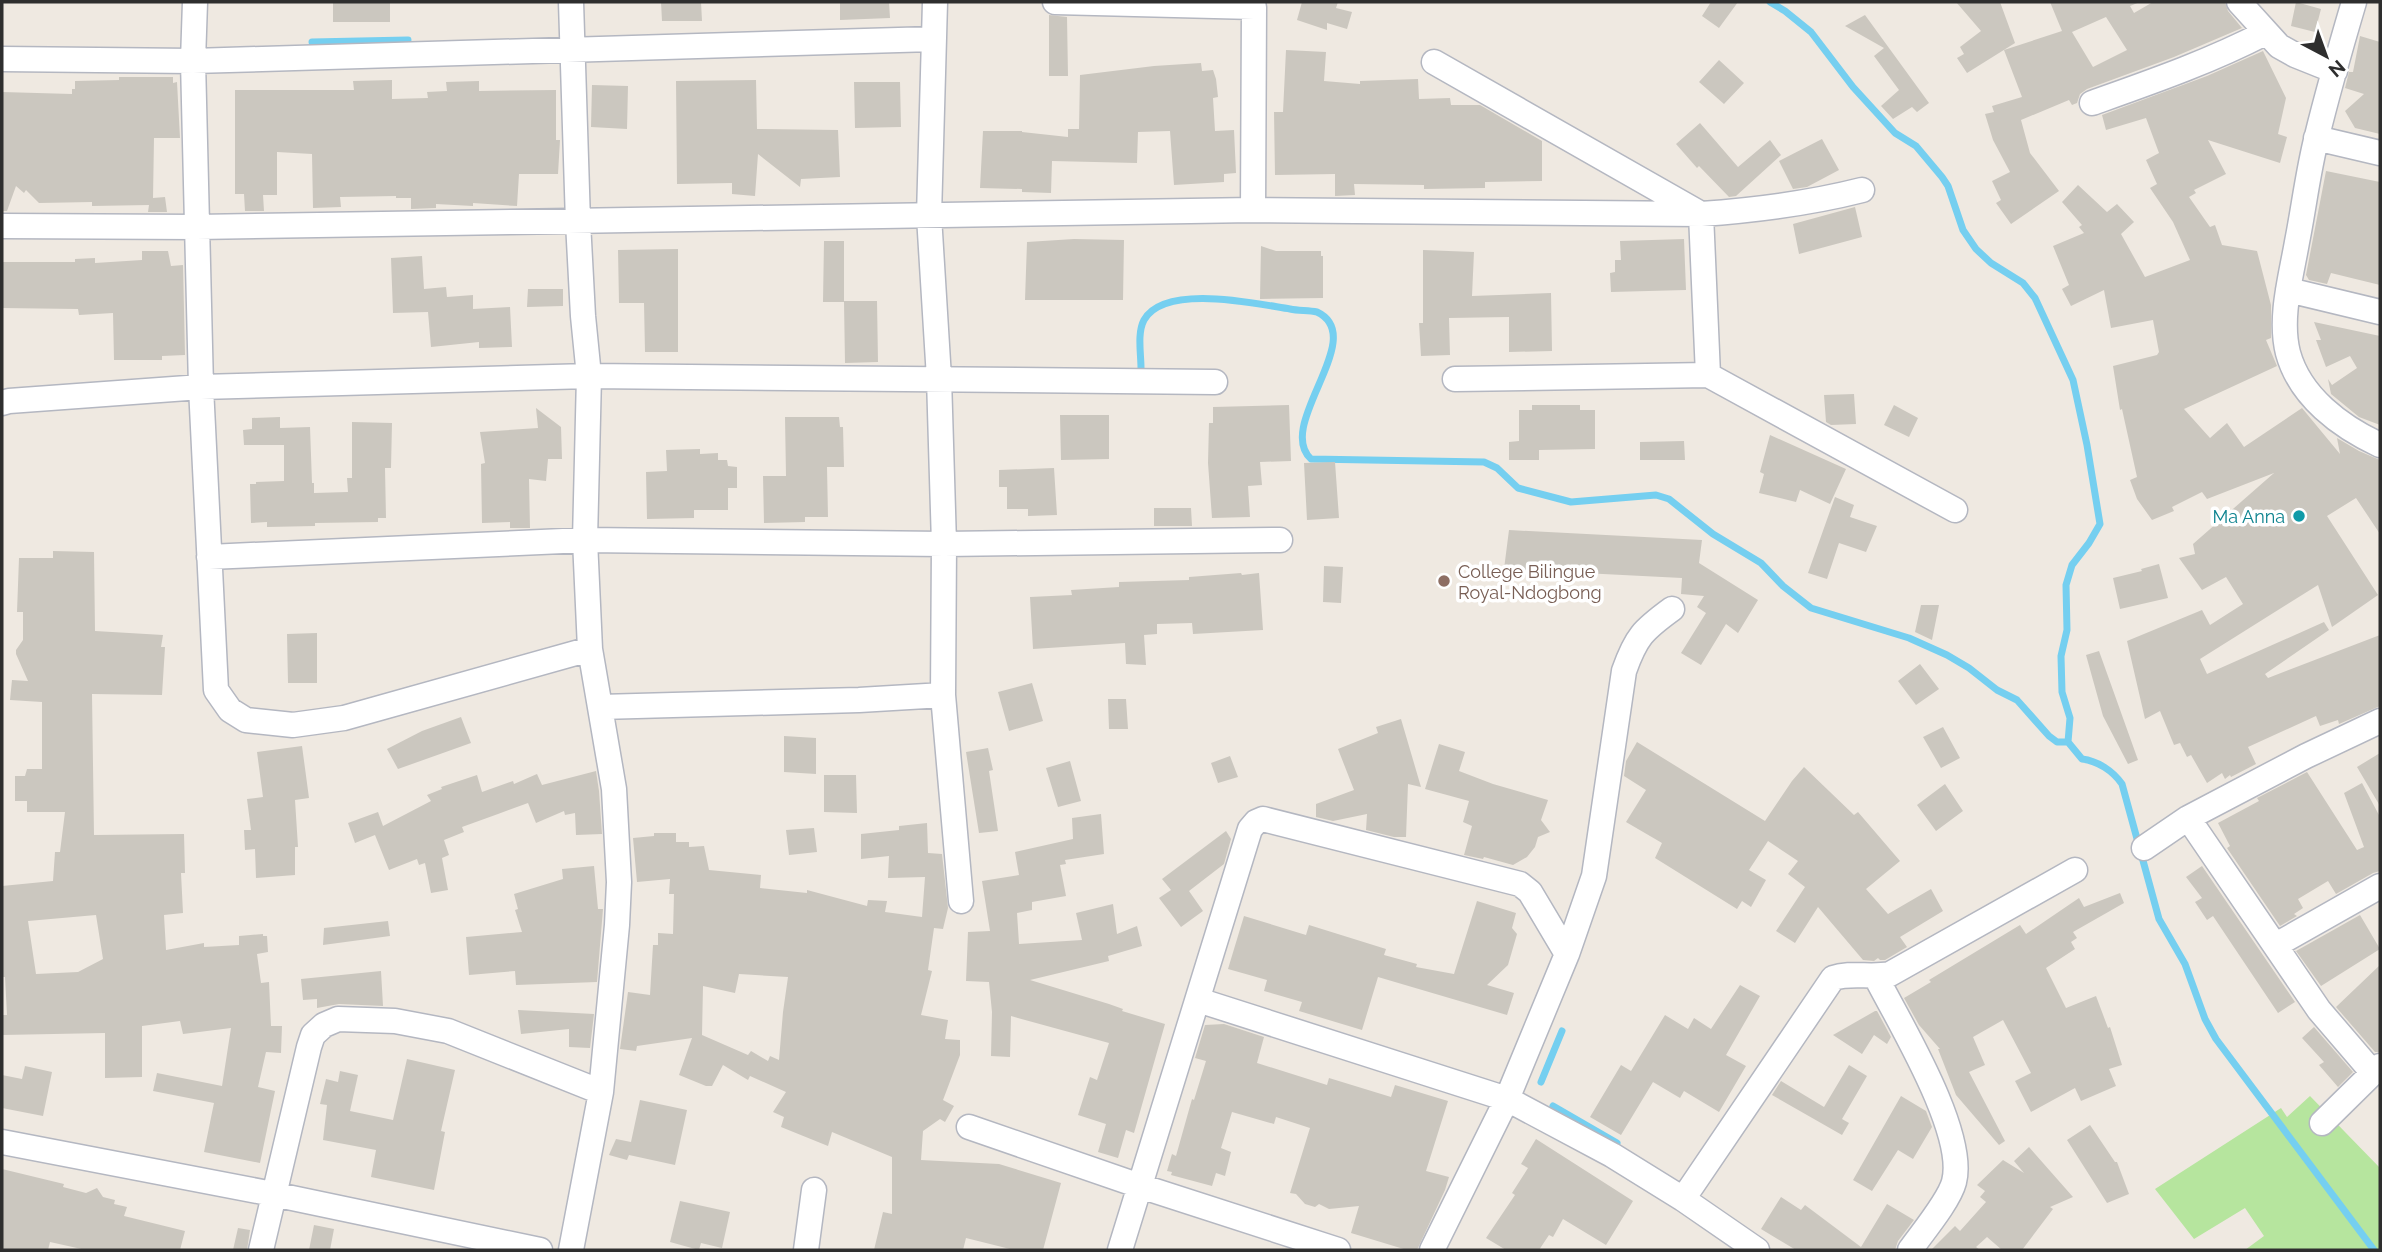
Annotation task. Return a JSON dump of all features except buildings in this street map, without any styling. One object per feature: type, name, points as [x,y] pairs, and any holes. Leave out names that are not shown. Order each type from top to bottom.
[{"type":"street","points":[[195,2],[193,61],[201,387],[216,690],[230,710],[246,720],[293,725],[344,718],[590,649]]},
{"type":"street","points":[[571,2],[578,222],[589,376],[585,540],[590,649],[614,789],[619,882],[601,1093],[571,1250]]},
{"type":"street","points":[[935,2],[929,216],[939,378],[944,544],[943,695],[961,901]]},
{"type":"street","points":[[1055,2],[1254,4],[1253,210]]},
{"type":"street","points":[[2239,2],[2279,46],[2335,71]]},
{"type":"street","points":[[2354,2],[2316,138],[2288,290],[2285,330],[2288,354],[2300,381],[2321,407],[2348,428],[2380,445]]},
{"type":"street","points":[[2092,103],[2185,71],[2265,33]]},
{"type":"street","points":[[2,59],[193,61],[933,39]]},
{"type":"street","points":[[1434,62],[1701,214]]},
{"type":"street","points":[[2316,138],[2380,153]]},
{"type":"street","points":[[2,226],[197,227],[1253,210],[1701,214],[1769,210],[1862,190]]},
{"type":"street","points":[[1701,214],[1708,375]]},
{"type":"street","points":[[2288,290],[2380,312]]},
{"type":"street","points":[[1455,379],[1708,375],[1955,510]]},
{"type":"street","points":[[2,403],[201,387],[589,376],[1215,382]]},
{"type":"street","points":[[209,557],[585,540],[944,544],[1280,540]]},
{"type":"street","points":[[1432,1250],[1507,1099],[1567,954],[1594,876],[1600,850],[1624,671],[1634,644],[1647,627],[1672,609]]},
{"type":"street","points":[[600,707],[943,695]]},
{"type":"street","points":[[2144,848],[2188,818],[2306,756],[2380,721]]},
{"type":"street","points":[[1120,1250],[1250,829],[1264,818],[1520,884],[1530,892],[1567,954]]},
{"type":"street","points":[[2188,818],[2319,1010],[2377,1069],[2322,1124]]},
{"type":"street","points":[[1683,1199],[1827,985],[1841,975],[1876,977],[1903,968],[2075,870]]},
{"type":"street","points":[[2276,945],[2380,887]]},
{"type":"street","points":[[1876,977],[1939,1102],[1950,1132],[1956,1170],[1952,1188],[1910,1250]]},
{"type":"street","points":[[1198,1000],[1507,1099],[1612,1155],[1683,1199],[1757,1250]]},
{"type":"street","points":[[261,1250],[313,1035],[324,1025],[338,1019],[395,1021],[448,1031],[601,1093]]},
{"type":"street","points":[[969,1126],[1140,1186],[1338,1250]]},
{"type":"street","points":[[2,1142],[273,1194],[540,1250]]},
{"type":"street","points":[[806,1250],[814,1190]]},
{"type":"green space","points":[[2310,1096],[2380,1168],[2380,1250],[2245,1250],[2264,1236],[2245,1208],[2194,1239],[2155,1189],[2281,1108],[2287,1117]]},
{"type":"waterway","points":[[1770,2],[1811,32],[1853,87],[1895,133],[1916,146],[1948,186],[1963,230],[1976,249],[1991,263],[2023,283],[2035,298],[2073,380],[2100,524],[2072,565],[2066,585],[2067,630],[2061,656],[2062,692],[2070,718],[2068,742],[2082,759],[2105,767],[2122,784],[2159,919],[2185,964],[2205,1019],[2216,1039],[2374,1250]]},
{"type":"waterway","points":[[312,42],[408,40]]},
{"type":"waterway","points":[[1141,368],[1140,337],[1144,320],[1155,309],[1171,302],[1212,299],[1317,312],[1330,324],[1333,341],[1329,361],[1304,425],[1303,444],[1311,459],[1484,462],[1497,468],[1518,488],[1571,502],[1656,495],[1669,499],[1713,534],[1761,563],[1783,586],[1811,608],[1909,638],[1947,655],[1997,690],[2017,700],[2057,742],[2068,742]]},
{"type":"waterway","points":[[1541,1082],[1562,1031]]},
{"type":"waterway","points":[[1553,1106],[1617,1143]]},
{"type":"place","name":"Ma Anna","points":[[2299,516]]},
{"type":"place","name":"College Bilingue Royal-Ndogbong","points":[[1444,581]]}]
